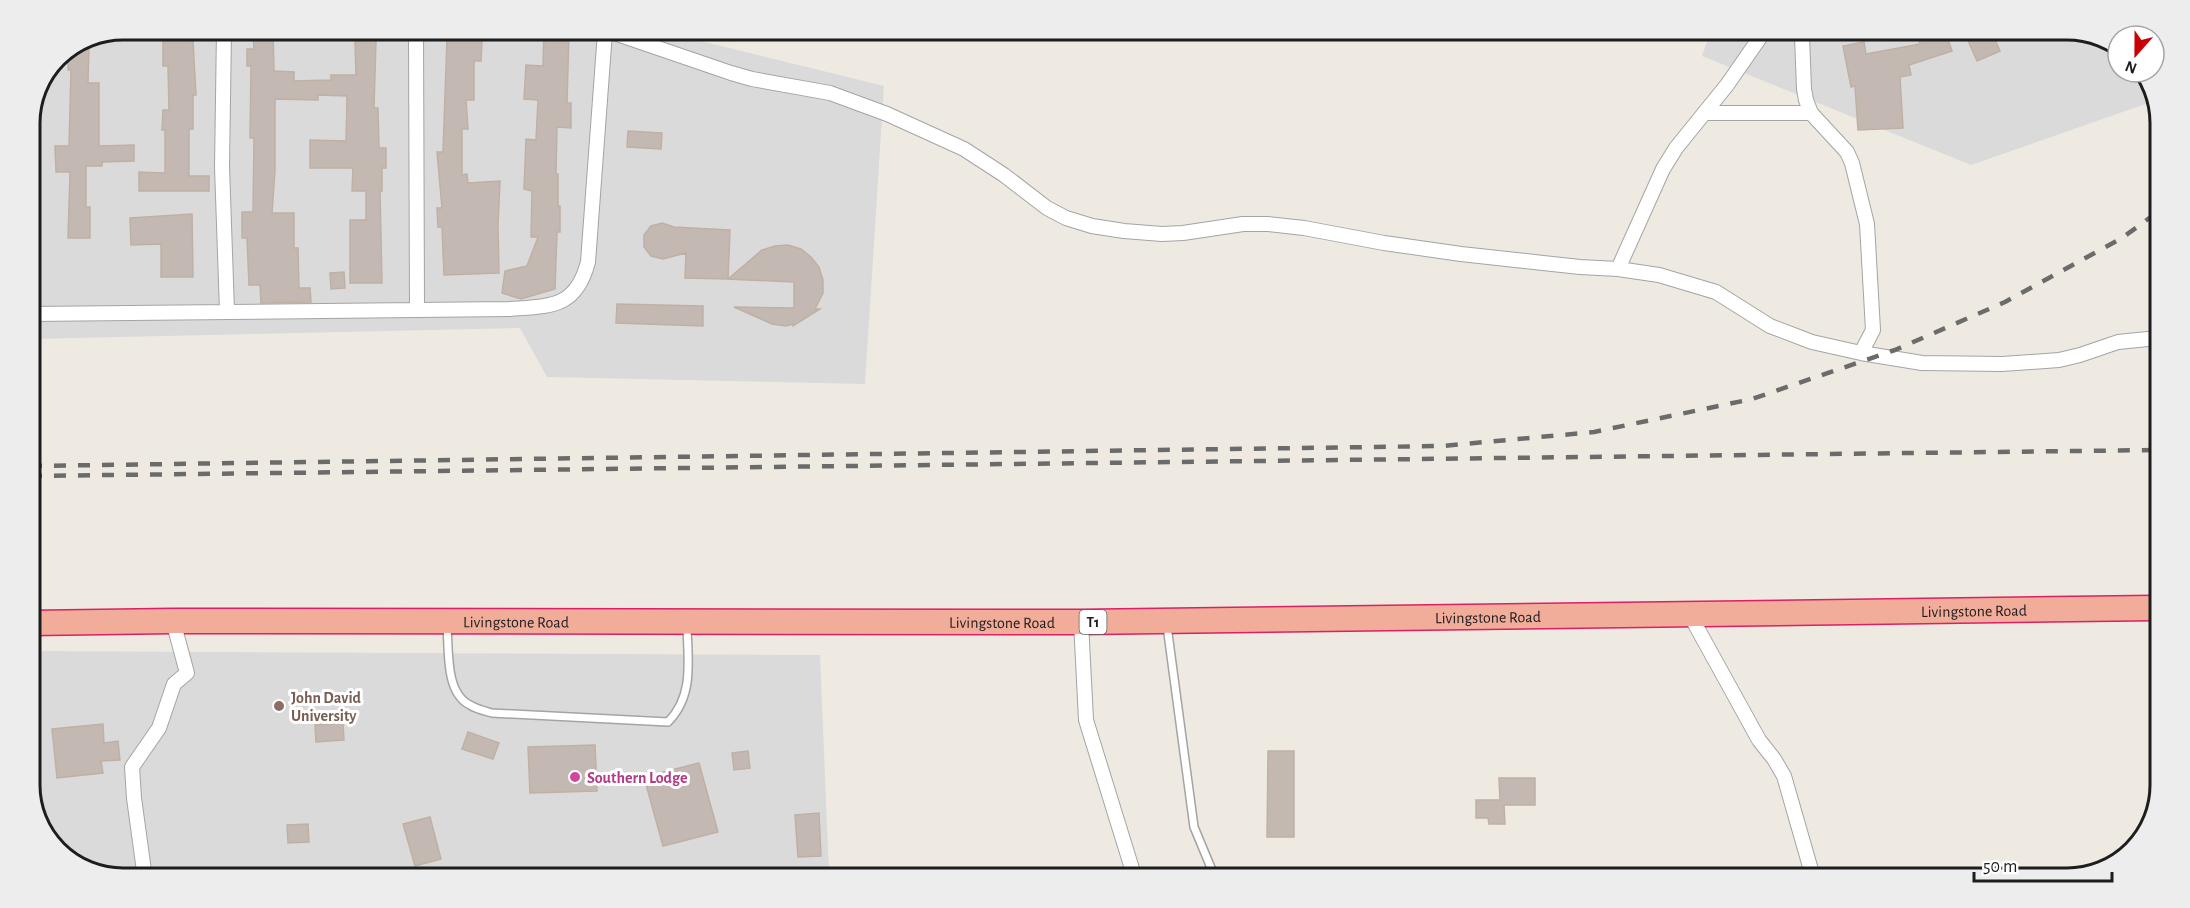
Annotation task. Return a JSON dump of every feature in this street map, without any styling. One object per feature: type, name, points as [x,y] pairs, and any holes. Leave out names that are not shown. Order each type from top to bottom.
[{"type":"highway","name":"Livingstone Road","points":[[41,623],[1081,622],[2150,608]]},
{"type":"street","points":[[224,40],[222,167],[227,311]]},
{"type":"street","points":[[416,40],[417,309]]},
{"type":"street","points":[[41,314],[538,307],[569,297],[579,288],[588,262],[605,40]]},
{"type":"street","points":[[634,40],[731,73],[830,93],[886,114],[964,149],[1004,175],[1047,208],[1066,218],[1092,226],[1124,231],[1173,234],[1243,224],[1268,224],[1461,254],[1580,267],[1618,268],[1659,275],[1706,288],[1729,299],[1753,316],[1787,333],[1812,342],[1929,364],[2002,364],[2059,360],[2118,342],[2149,339]]},
{"type":"street","points":[[1618,268],[1663,169],[1676,148],[1727,85],[1758,40]]},
{"type":"street","points":[[1802,40],[1804,89],[1811,113],[1847,152],[1865,214],[1869,240],[1873,330],[1861,353]]},
{"type":"street","points":[[1704,113],[1811,113]]},
{"type":"street","points":[[1690,615],[1759,740],[1784,776],[1810,868]]},
{"type":"street","points":[[144,868],[132,767],[159,728],[174,684],[187,673],[173,621]]},
{"type":"street","points":[[1081,622],[1086,720],[1132,868]]},
{"type":"lane","points":[[1166,620],[1194,827],[1211,868]]},
{"type":"lane","points":[[446,622],[451,676],[456,694],[468,705],[492,713],[668,722],[678,713],[689,683],[687,621]]},
{"type":"shaded area","points":[[123,40],[697,40],[884,86],[865,384],[547,377],[520,328],[41,339],[41,118],[43,102],[49,87],[58,73],[77,54],[107,42]]},
{"type":"shaded area","points":[[1708,40],[2067,40],[2083,42],[2106,51],[2106,84],[2139,84],[2143,92],[2147,104],[1971,165],[1702,56]]},
{"type":"shaded area","points":[[41,651],[820,655],[829,868],[123,868],[92,861],[73,850],[52,826],[42,801]]},
{"type":"building","points":[[163,40],[193,41],[196,95],[193,95],[193,129],[189,129],[189,176],[209,176],[209,191],[139,191],[139,172],[165,173],[163,110],[169,110],[168,66],[163,66]]},
{"type":"building","points":[[254,40],[273,40],[274,71],[294,72],[294,81],[331,80],[331,75],[356,75],[355,41],[376,40],[374,108],[378,108],[379,148],[386,148],[386,168],[382,168],[382,191],[380,191],[382,283],[350,283],[350,220],[366,220],[366,191],[352,191],[353,168],[310,168],[310,140],[346,141],[347,96],[318,95],[318,100],[275,99],[275,170],[272,213],[294,213],[294,248],[298,248],[299,288],[310,288],[311,302],[261,303],[260,285],[249,285],[247,238],[242,238],[242,212],[253,212],[254,138],[250,138],[251,66],[247,66],[247,49],[254,49]]},
{"type":"building","points":[[447,40],[482,40],[481,61],[474,61],[474,100],[466,100],[468,129],[462,129],[462,175],[467,174],[468,183],[500,181],[499,273],[444,275],[442,227],[438,227],[437,208],[442,208],[437,152],[443,152]]},
{"type":"building","points":[[544,40],[569,40],[567,103],[571,103],[571,128],[557,127],[556,174],[558,174],[560,232],[557,232],[555,289],[521,299],[502,293],[505,271],[527,266],[538,237],[531,237],[532,191],[524,189],[526,139],[536,140],[538,100],[524,99],[526,65],[543,66]]},
{"type":"building","points":[[1919,40],[1948,40],[1952,51],[1909,65],[1911,75],[1900,77],[1903,128],[1858,130],[1855,86],[1851,87],[1843,46],[1864,42],[1866,54],[1920,44]]},
{"type":"building","points":[[1968,40],[1995,40],[2000,51],[1977,61]]},
{"type":"building","points":[[89,48],[88,83],[99,83],[99,146],[134,145],[134,161],[102,162],[102,166],[86,166],[86,207],[90,207],[90,238],[68,238],[70,172],[56,172],[55,146],[69,146],[71,70],[68,70],[69,61]]},
{"type":"building","points":[[628,131],[662,133],[661,149],[627,147]]},
{"type":"building","points":[[192,214],[193,277],[161,277],[161,244],[131,245],[130,218]]},
{"type":"building","points":[[662,223],[674,227],[730,230],[728,279],[685,278],[686,253],[663,259],[651,256],[644,247],[644,235],[651,226]]},
{"type":"building","points":[[788,245],[801,249],[819,267],[823,280],[823,293],[815,309],[820,309],[793,326],[793,324],[786,326],[772,324],[734,307],[794,308],[794,282],[728,279],[762,250]]},
{"type":"building","points":[[344,272],[345,288],[331,289],[330,273]]},
{"type":"building","points":[[617,304],[703,306],[703,326],[616,323]]},
{"type":"building","points":[[343,723],[344,740],[316,742],[315,725]]},
{"type":"building","points":[[103,724],[104,743],[118,741],[120,760],[101,761],[103,773],[57,778],[52,729]]},
{"type":"building","points":[[468,732],[499,743],[493,759],[462,749]]},
{"type":"building","points":[[595,745],[597,791],[530,793],[528,747]]},
{"type":"building","points":[[748,751],[750,768],[734,770],[732,753]]},
{"type":"building","points":[[1268,751],[1294,751],[1294,837],[1267,837]]},
{"type":"building","points":[[699,763],[718,832],[663,846],[644,777]]},
{"type":"building","points":[[1499,778],[1535,778],[1535,805],[1504,805],[1505,824],[1489,824],[1488,818],[1476,818],[1476,800],[1500,800]]},
{"type":"building","points":[[819,813],[821,856],[798,857],[795,815]]},
{"type":"building","points":[[430,817],[441,859],[415,866],[403,824]]},
{"type":"building","points":[[308,824],[309,842],[288,843],[287,825]]},
{"type":"railway","points":[[41,466],[1442,446],[1594,432],[1752,399],[1895,350],[2005,302],[2122,238],[2149,218]]},
{"type":"railway","points":[[41,476],[2149,450]]},
{"type":"place","name":"John David University","points":[[279,706]]},
{"type":"place","name":"Southern Lodge","points":[[575,777]]}]
